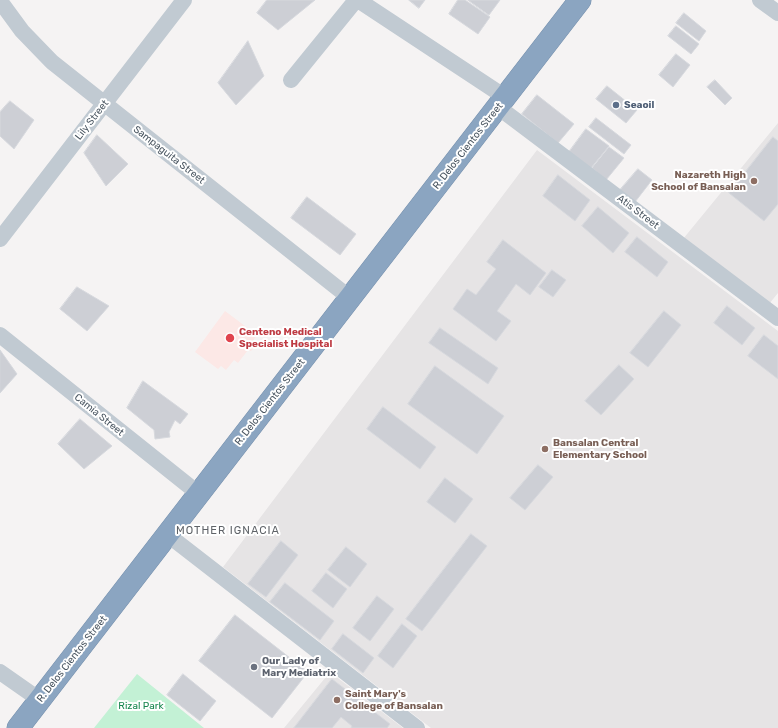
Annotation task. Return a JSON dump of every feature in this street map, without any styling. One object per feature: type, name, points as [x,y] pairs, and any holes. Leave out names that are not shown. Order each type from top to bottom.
[{"type":"highway","name":"R. Delos Cientos Street","points":[[18,728],[580,0]]},
{"type":"street","name":"Lily Street","points":[[0,239],[184,0]]},
{"type":"street","points":[[291,80],[357,0]]},
{"type":"street","name":"Atis Street","points":[[357,0],[502,102],[778,318]]},
{"type":"street","points":[[760,0],[778,14]]},
{"type":"street","name":"Sampaguita Street","points":[[0,1],[36,47],[104,104],[350,298]]},
{"type":"street","name":"Camia Street","points":[[0,335],[199,494]]},
{"type":"street","points":[[168,534],[417,728]]},
{"type":"street","points":[[0,672],[40,700]]},
{"type":"shaded area","name":"Nazareth High School of Bansalan","points":[[778,123],[778,293],[769,304],[683,239]]},
{"type":"shaded area","name":"Bansalan Central Elementary School","points":[[537,150],[778,331],[778,728],[431,728],[223,567]]},
{"type":"shaded area","name":"Centeno Medical Specialist Hospital","points":[[225,311],[257,335],[253,341],[257,344],[251,351],[248,350],[238,363],[234,360],[226,370],[221,366],[218,369],[195,352]]},
{"type":"shaded area","name":"Saint Mary's College of Bansalan","points":[[330,672],[403,728],[284,728]]},
{"type":"green space","name":"Rizal Park","points":[[137,674],[204,728],[94,728]]},
{"type":"building","points":[[267,0],[315,0],[278,30],[257,13]]},
{"type":"building","points":[[409,0],[425,0],[419,8]]},
{"type":"building","points":[[458,0],[465,0],[490,17],[478,34],[449,14]]},
{"type":"building","points":[[468,0],[500,0],[489,15]]},
{"type":"building","points":[[684,13],[706,31],[699,41],[676,23]]},
{"type":"building","points":[[676,26],[699,44],[691,54],[668,36]]},
{"type":"building","points":[[248,41],[264,76],[236,105],[218,83]]},
{"type":"building","points":[[676,54],[690,65],[673,87],[659,75]]},
{"type":"building","points":[[715,80],[732,98],[725,105],[707,87]]},
{"type":"building","name":"Seaoil","points":[[607,86],[637,110],[626,123],[596,99]]},
{"type":"building","points":[[537,95],[574,124],[558,143],[522,114]]},
{"type":"building","points":[[10,101],[34,120],[14,149],[0,136],[0,112]]},
{"type":"building","points":[[596,118],[631,145],[624,154],[589,127]]},
{"type":"building","points":[[586,129],[609,146],[591,168],[569,152]]},
{"type":"building","points":[[97,135],[128,164],[106,186],[84,153]]},
{"type":"building","points":[[773,137],[778,141],[778,204],[764,221],[729,193]]},
{"type":"building","points":[[609,147],[624,158],[606,180],[592,168]]},
{"type":"building","points":[[638,169],[652,180],[635,202],[620,190]]},
{"type":"building","points":[[558,175],[590,200],[575,221],[543,196]]},
{"type":"building","points":[[307,197],[356,234],[340,255],[291,218]]},
{"type":"building","points":[[598,207],[629,233],[613,253],[582,226]]},
{"type":"building","points":[[637,237],[668,262],[657,277],[625,252]]},
{"type":"building","points":[[503,240],[546,273],[530,295],[516,284],[497,311],[511,321],[496,341],[453,309],[467,289],[476,295],[496,269],[487,262]]},
{"type":"building","points":[[552,270],[566,280],[553,297],[539,287]]},
{"type":"building","points":[[77,287],[109,306],[87,331],[60,309]]},
{"type":"building","points":[[727,306],[755,328],[742,345],[714,323]]},
{"type":"building","points":[[664,311],[681,325],[648,367],[630,353]]},
{"type":"building","points":[[440,328],[498,368],[488,384],[429,343]]},
{"type":"building","points":[[764,335],[778,346],[778,379],[748,356]]},
{"type":"building","points":[[0,350],[17,374],[0,393]]},
{"type":"building","points":[[619,365],[634,379],[601,415],[585,401]]},
{"type":"building","points":[[435,366],[504,416],[477,454],[408,404]]},
{"type":"building","points":[[143,381],[188,414],[180,424],[175,420],[169,432],[170,437],[155,439],[154,430],[127,408]]},
{"type":"building","points":[[383,407],[436,447],[420,469],[367,429]]},
{"type":"building","points":[[80,419],[112,446],[84,469],[58,444]]},
{"type":"building","points":[[538,465],[553,477],[525,510],[510,498]]},
{"type":"building","points":[[445,478],[473,499],[455,523],[427,502]]},
{"type":"building","points":[[471,534],[487,546],[422,631],[406,619]]},
{"type":"building","points":[[281,541],[298,555],[266,597],[248,584]]},
{"type":"building","points":[[346,547],[367,564],[350,587],[328,570]]},
{"type":"building","points":[[326,573],[347,589],[333,608],[312,591]]},
{"type":"building","points":[[285,583],[334,621],[320,640],[270,602]]},
{"type":"building","points":[[377,596],[394,609],[370,641],[353,628]]},
{"type":"building","name":"Our Lady of Mary Mediatrix","points":[[235,615],[308,672],[272,718],[199,661]]},
{"type":"building","points":[[402,624],[417,636],[393,668],[378,656]]},
{"type":"building","points":[[343,634],[374,658],[363,673],[332,649]]},
{"type":"building","points":[[183,674],[216,701],[200,721],[167,695]]},
{"type":"building","name":"Saint Mary's College of Bansalan","points":[[332,679],[390,724],[387,728],[351,728],[352,726],[341,717],[332,728],[294,728]]},
{"type":"place","name":"Seaoil","points":[[616,105]]},
{"type":"place","name":"Nazareth High School of Bansalan","points":[[754,181]]},
{"type":"place","name":"Centeno Medical Specialist Hospital","points":[[230,338]]},
{"type":"place","name":"Bansalan Central Elementary School","points":[[545,449]]},
{"type":"place","name":"Our Lady of Mary Mediatrix","points":[[254,667]]},
{"type":"place","name":"Saint Mary's College of Bansalan","points":[[337,700]]},
{"type":"district","name":"MOTHER IGNACIA","points":[[228,531]]}]
